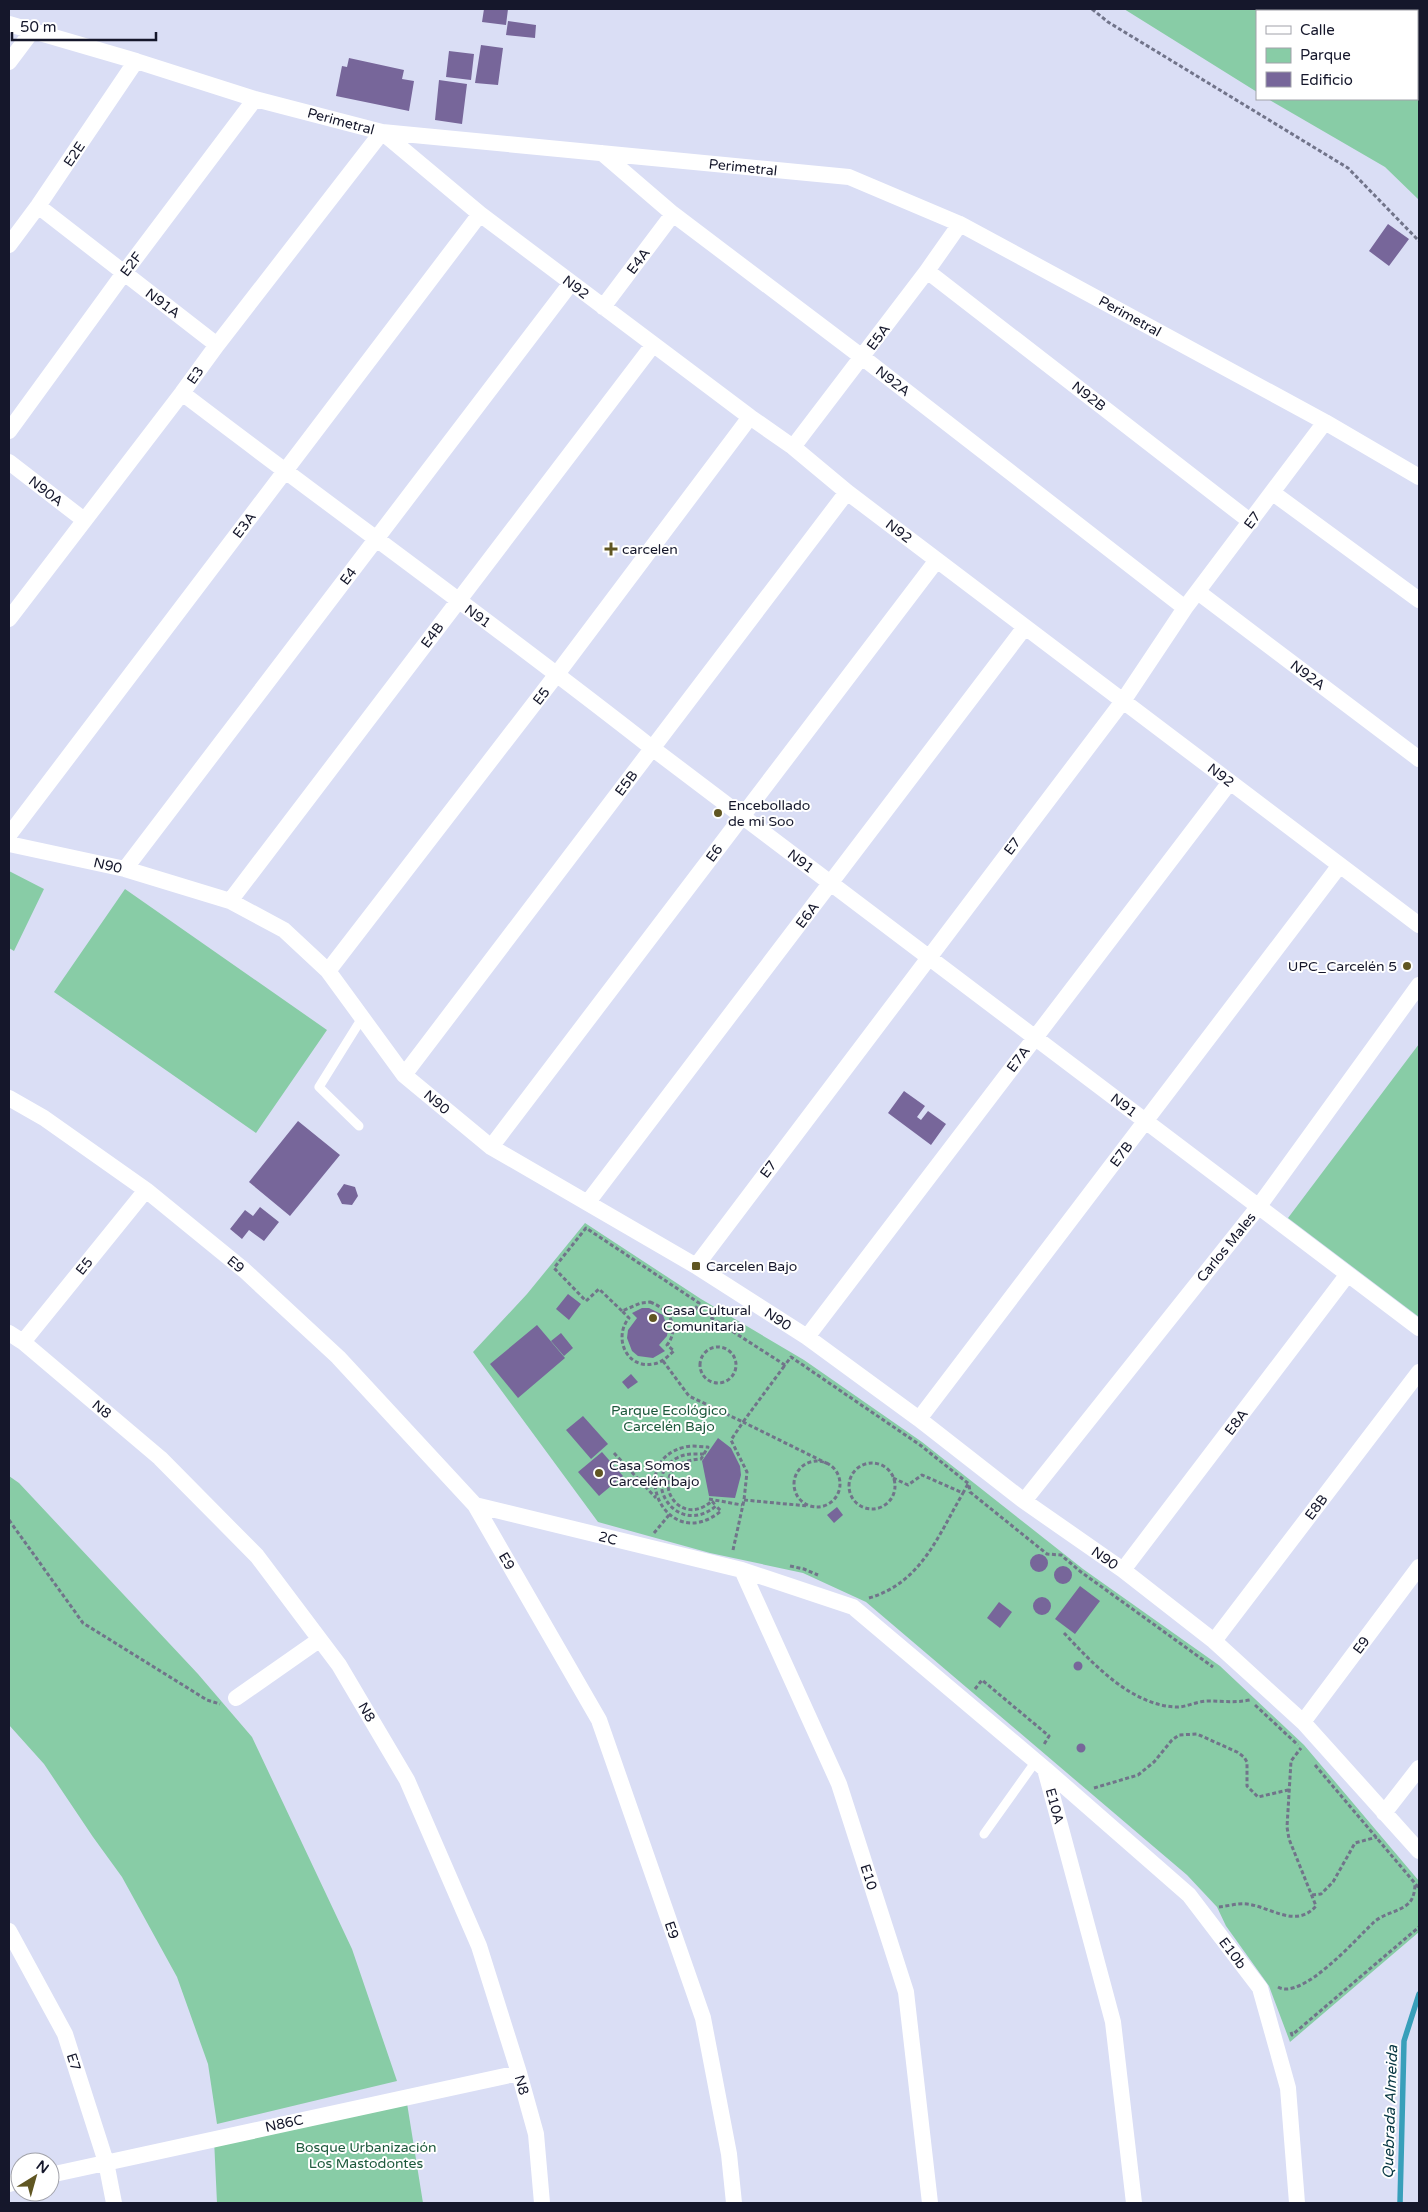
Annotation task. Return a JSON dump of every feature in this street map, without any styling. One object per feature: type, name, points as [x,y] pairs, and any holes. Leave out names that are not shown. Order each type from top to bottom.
[{"type":"street","name":"Perimetral","points":[[9,24],[136,61],[255,99],[382,132],[849,177],[960,224],[1325,422],[1419,477]]},
{"type":"street","points":[[9,62],[33,30]]},
{"type":"street","name":"E2E","points":[[9,246],[136,61]]},
{"type":"street","name":"E2F","points":[[9,431],[124,273],[255,99]]},
{"type":"street","name":"N92","points":[[382,132],[480,214],[653,345],[793,447],[847,492],[1419,925]]},
{"type":"street","name":"E3","points":[[9,619],[382,132]]},
{"type":"street","name":"N92A","points":[[602,153],[673,214],[862,357],[1185,608]]},
{"type":"street","name":"N91A","points":[[38,206],[217,345]]},
{"type":"street","name":"E3A","points":[[9,835],[480,214]]},
{"type":"street","name":"E4A","points":[[603,307],[673,214]]},
{"type":"street","name":"E5A","points":[[793,447],[927,271],[960,224]]},
{"type":"street","name":"N92B","points":[[927,271],[1251,522]]},
{"type":"street","name":"E4","points":[[125,869],[571,283]]},
{"type":"street","name":"E4B","points":[[230,901],[653,345]]},
{"type":"street","name":"N91","points":[[182,394],[457,602],[557,674],[652,748],[1419,1328]]},
{"type":"street","name":"E5","points":[[328,971],[557,674],[750,417]]},
{"type":"street","name":"E7","points":[[696,1266],[1123,701],[1185,608],[1325,422]]},
{"type":"street","name":"N90A","points":[[9,462],[84,520]]},
{"type":"street","name":"E5B","points":[[404,1075],[847,492]]},
{"type":"street","points":[[1273,492],[1419,600]]},
{"type":"street","name":"E6","points":[[491,1147],[937,560]]},
{"type":"street","name":"N92A","points":[[1198,592],[1419,759]]},
{"type":"street","name":"E6A","points":[[588,1202],[1025,627]]},
{"type":"street","name":"E7A","points":[[807,1337],[1230,782]]},
{"type":"street","name":"N90","points":[[9,844],[125,869],[230,901],[284,930],[328,971],[404,1075],[491,1147],[696,1266],[807,1337],[919,1419],[1024,1500],[1123,1570],[1214,1641],[1303,1722],[1419,1851]]},
{"type":"street","name":"E7B","points":[[919,1419],[1340,865]]},
{"type":"street","name":"Carlos Males","points":[[1024,1500],[1258,1206],[1419,986]]},
{"type":"street","name":"E9","points":[[9,1098],[44,1118],[146,1190],[244,1270],[338,1357],[475,1505],[599,1720],[703,2018],[729,2154],[734,2203]]},
{"type":"street","name":"E5","points":[[23,1342],[146,1190]]},
{"type":"street","name":"E8A","points":[[1123,1570],[1348,1274]]},
{"type":"street","name":"N8","points":[[9,1333],[23,1342],[160,1458],[257,1556],[339,1665],[406,1780],[479,1946],[536,2134],[542,2203]]},
{"type":"street","name":"E8B","points":[[1214,1641],[1419,1372]]},
{"type":"street","name":"2C","points":[[475,1505],[742,1570]]},
{"type":"street","name":"E9","points":[[1303,1722],[1419,1567]]},
{"type":"street","points":[[742,1570],[853,1607],[897,1647],[1040,1765]]},
{"type":"street","name":"E10","points":[[742,1570],[839,1784],[906,1992],[930,2203]]},
{"type":"street","points":[[236,1698],[319,1640]]},
{"type":"street","name":"E10A","points":[[1040,1765],[1113,2022],[1134,2203]]},
{"type":"street","name":"E10b","points":[[1040,1765],[1189,1895],[1260,1988],[1288,2088],[1297,2203]]},
{"type":"street","points":[[1384,1813],[1419,1768]]},
{"type":"street","name":"E7","points":[[9,1931],[65,2034],[106,2162],[114,2203]]},
{"type":"street","name":"N86C","points":[[60,2173],[519,2073]]},
{"type":"lane","points":[[359,1126],[319,1087],[362,1018]]},
{"type":"lane","points":[[984,1834],[1040,1765]]},
{"type":"path","points":[[1092,9],[1108,22],[1348,168],[1419,241]]},
{"type":"path","points":[[622,1311],[641,1302],[650,1302],[667,1311],[672,1319],[674,1328],[672,1338],[667,1345],[674,1351],[662,1361],[654,1364],[635,1361],[628,1356],[621,1338],[629,1318],[599,1289],[586,1301],[554,1268],[586,1228],[699,1302],[696,1308],[785,1365]]},
{"type":"path","points":[[715,1347],[728,1350],[736,1362],[733,1375],[721,1383],[708,1380],[700,1368],[704,1355],[715,1347]]},
{"type":"path","points":[[732,1553],[744,1500],[747,1472],[731,1440],[791,1358],[920,1445],[968,1484],[970,1492],[1047,1554],[1060,1555],[1217,1669]]},
{"type":"path","points":[[662,1361],[688,1396],[828,1464],[838,1475],[839,1491],[830,1503],[822,1506],[744,1500]]},
{"type":"path","points":[[614,1453],[656,1498],[663,1510],[669,1515],[686,1523],[700,1523],[712,1518],[721,1511],[716,1506],[708,1512],[687,1516],[673,1508],[663,1495],[662,1480],[669,1465],[677,1458],[687,1454],[704,1454],[708,1447],[686,1447],[673,1452],[663,1460],[656,1472],[654,1485],[656,1498]]},
{"type":"path","points":[[814,1506],[800,1499],[794,1485],[796,1477],[805,1464],[820,1462],[828,1464]]},
{"type":"path","points":[[893,1478],[894,1494],[884,1506],[869,1509],[855,1502],[851,1495],[849,1487],[854,1472],[868,1464],[883,1466],[893,1478],[908,1485],[922,1475],[963,1493]]},
{"type":"path","points":[[869,1598],[891,1590],[923,1563],[968,1484]]},
{"type":"path","points":[[709,1499],[742,1505]]},
{"type":"path","points":[[654,1533],[669,1515]]},
{"type":"path","points":[[9,1520],[84,1623],[207,1700],[225,1704],[236,1698]]},
{"type":"path","points":[[1064,1633],[1105,1674],[1142,1700],[1177,1707],[1207,1701],[1235,1703],[1250,1700]]},
{"type":"path","points":[[1243,1694],[1307,1755]]},
{"type":"path","points":[[1091,1788],[1138,1775],[1154,1762],[1172,1740],[1179,1735],[1197,1734],[1244,1757],[1247,1762],[1247,1786],[1258,1797],[1288,1790]]},
{"type":"path","points":[[1217,1907],[1245,1904],[1275,1911],[1287,1917],[1299,1917],[1316,1906],[1289,1839],[1288,1790],[1291,1761],[1301,1748]]},
{"type":"path","points":[[1313,1763],[1419,1888]]},
{"type":"path","points":[[1312,1895],[1321,1894],[1333,1882],[1355,1843],[1377,1837]]},
{"type":"path","points":[[1273,1984],[1282,1989],[1292,1988],[1314,1977],[1345,1953],[1374,1922],[1404,1907],[1411,1901],[1416,1883]]},
{"type":"green space","points":[[1124,9],[1419,9],[1419,200],[1385,167],[1270,100],[1418,100],[1418,10],[1256,10],[1256,91]]},
{"type":"green space","points":[[9,871],[44,889],[14,951],[9,948]]},
{"type":"green space","points":[[125,889],[327,1030],[256,1133],[54,992]]},
{"type":"green space","points":[[1419,1044],[1419,1317],[1288,1218]]},
{"type":"green space","name":"Parque Ecológico Carcelén Bajo","points":[[585,1223],[701,1299],[804,1360],[922,1442],[1083,1569],[1220,1666],[1304,1745],[1419,1881],[1419,1932],[1290,2042],[1269,1986],[1226,1926],[1217,1907],[1187,1875],[866,1602],[803,1573],[710,1553],[598,1522],[473,1352],[527,1294]]},
{"type":"green space","points":[[9,1476],[19,1483],[198,1674],[252,1737],[352,1949],[397,2081],[217,2124],[208,2064],[177,1977],[122,1877],[44,1764],[9,1725]]},
{"type":"green space","name":"Bosque Urbanización Los Mastodontes","points":[[406,2097],[423,2203],[217,2203],[214,2139]]},
{"type":"building","points":[[484,9],[508,9],[506,25],[482,22]]},
{"type":"building","points":[[508,21],[536,25],[535,38],[506,35]]},
{"type":"building","points":[[481,45],[503,48],[498,85],[475,83]]},
{"type":"building","points":[[449,51],[474,54],[471,80],[446,77]]},
{"type":"building","points":[[349,58],[404,70],[402,79],[414,81],[409,111],[336,96],[342,66],[347,67]]},
{"type":"building","points":[[439,80],[467,84],[462,124],[435,120]]},
{"type":"building","points":[[1388,224],[1409,239],[1389,266],[1369,251]]},
{"type":"building","points":[[904,1091],[925,1106],[917,1117],[921,1120],[928,1111],[946,1124],[931,1145],[888,1113]]},
{"type":"building","points":[[298,1121],[340,1155],[290,1216],[249,1182]]},
{"type":"building","points":[[344,1184],[355,1187],[358,1196],[352,1205],[342,1204],[337,1194]]},
{"type":"building","points":[[260,1207],[279,1222],[264,1241],[249,1230],[242,1239],[230,1229],[245,1210],[253,1216]]},
{"type":"building","points":[[568,1294],[581,1304],[569,1320],[556,1309]]},
{"type":"building","points":[[642,1308],[649,1308],[663,1315],[668,1329],[667,1336],[659,1345],[665,1351],[653,1358],[638,1356],[632,1351],[627,1338],[628,1330],[637,1318],[632,1313]]},
{"type":"building","points":[[537,1325],[565,1358],[518,1398],[490,1364]]},
{"type":"building","points":[[561,1333],[573,1348],[564,1356],[551,1341]]},
{"type":"building","points":[[631,1374],[638,1382],[628,1389],[622,1382]]},
{"type":"building","points":[[583,1416],[608,1444],[591,1459],[566,1430]]},
{"type":"building","points":[[718,1438],[731,1448],[740,1466],[741,1475],[735,1498],[709,1496],[702,1461]]},
{"type":"building","points":[[602,1452],[623,1476],[599,1496],[578,1472]]},
{"type":"building","points":[[837,1507],[843,1515],[834,1523],[827,1515]]},
{"type":"building","points":[[1039,1554],[1045,1557],[1048,1563],[1045,1569],[1039,1572],[1033,1569],[1030,1563],[1033,1557]]},
{"type":"building","points":[[1063,1566],[1069,1569],[1072,1575],[1069,1581],[1063,1584],[1057,1581],[1054,1575],[1057,1569]]},
{"type":"building","points":[[1080,1586],[1100,1601],[1075,1634],[1055,1619]]},
{"type":"building","points":[[1042,1597],[1048,1600],[1051,1606],[1048,1612],[1042,1615],[1036,1612],[1033,1606],[1036,1600]]},
{"type":"building","points":[[999,1602],[1012,1612],[1000,1628],[987,1618]]},
{"type":"building","points":[[1078,1662],[1082,1666],[1078,1670],[1074,1666]]},
{"type":"building","points":[[1081,1744],[1085,1748],[1081,1752],[1077,1748]]},
{"type":"waterway","name":"Quebrada Almeida","points":[[1400,2203],[1404,2041],[1419,1994]]},
{"type":"place","name":"carcelen","points":[[611,549]]},
{"type":"place","name":"Encebollado de mi Soo","points":[[718,813]]},
{"type":"place","name":"UPC_Carcelén 5","points":[[1407,966]]},
{"type":"place","name":"Carcelen Bajo","points":[[696,1266]]},
{"type":"place","name":"Casa Cultural Comunitaria","points":[[653,1318]]},
{"type":"place","name":"Casa Somos Carcelén bajo","points":[[599,1473]]}]
